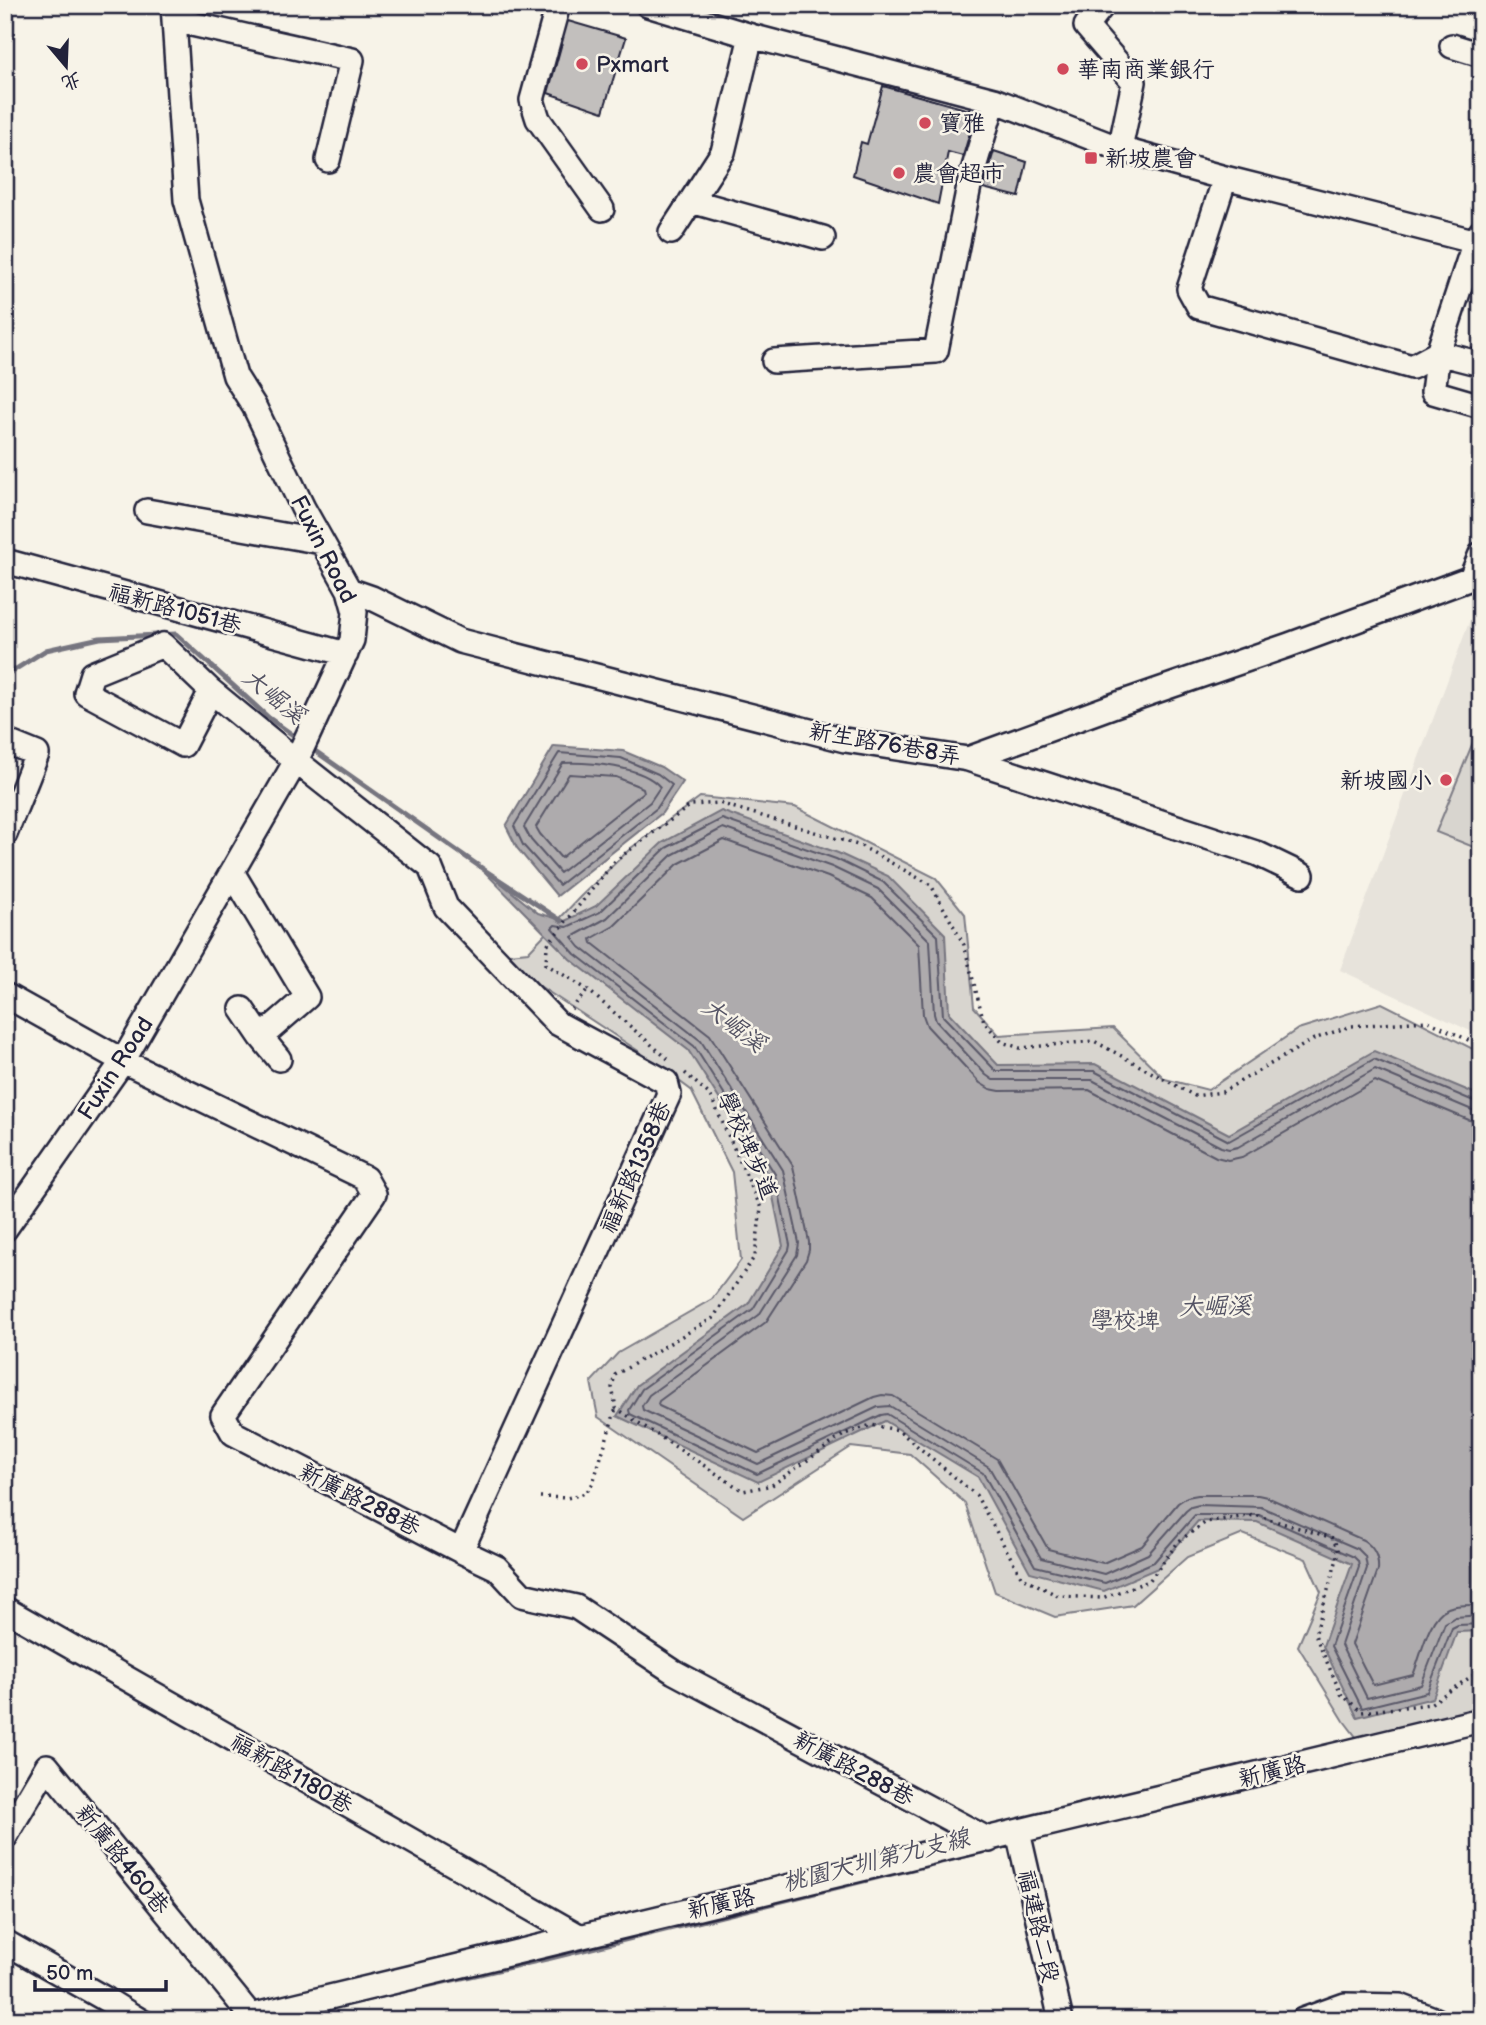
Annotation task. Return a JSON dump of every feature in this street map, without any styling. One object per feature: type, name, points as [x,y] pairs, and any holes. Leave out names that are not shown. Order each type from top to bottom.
[{"type":"street","points":[[558,5],[532,100],[538,119],[602,209]]},
{"type":"street","points":[[648,5],[751,36],[994,100],[1120,149],[1224,178],[1479,239],[1438,353],[1433,392],[1481,406]]},
{"type":"street","points":[[1103,5],[1086,26],[1134,82],[1120,149]]},
{"type":"street","points":[[174,13],[352,60],[328,160]]},
{"type":"street","name":"Fuxin Road","points":[[5,1229],[123,1061],[296,761],[352,640],[355,612],[349,590],[303,508],[254,406],[235,376],[217,313],[186,200],[174,13]]},
{"type":"street","points":[[671,232],[723,152],[751,36]]},
{"type":"street","points":[[1452,46],[1481,55]]},
{"type":"street","points":[[774,361],[936,351],[970,181],[994,100]]},
{"type":"street","points":[[1224,178],[1189,289],[1199,307],[1412,367],[1438,353],[1481,364]]},
{"type":"street","points":[[691,201],[823,238]]},
{"type":"street","points":[[146,511],[322,542]]},
{"type":"street","name":"新生路76巷8弄","points":[[349,590],[372,597],[460,641],[845,740],[968,759],[1471,578],[1481,554]]},
{"type":"street","name":"福新路1051巷","points":[[5,561],[346,654]]},
{"type":"street","name":"福新路1358巷","points":[[211,691],[183,746],[86,692],[92,674],[163,645],[211,691],[430,867],[446,907],[558,1023],[666,1082],[669,1094],[461,1551]]},
{"type":"street","points":[[5,741],[37,754],[5,834]]},
{"type":"street","points":[[968,759],[1256,853],[1302,875]]},
{"type":"street","points":[[232,872],[307,997],[261,1037]]},
{"type":"street","points":[[5,995],[123,1061]]},
{"type":"street","points":[[242,1009],[279,1059]]},
{"type":"street","name":"新廣路288巷","points":[[123,1061],[365,1178],[374,1194],[223,1415],[233,1433],[497,1568],[522,1595],[576,1607],[674,1672],[989,1840]]},
{"type":"street","name":"福新路1180巷","points":[[5,1609],[579,1936]]},
{"type":"street","name":"新廣路","points":[[250,2018],[579,1936],[989,1840],[1481,1720]]},
{"type":"street","name":"新廣路460巷","points":[[5,1837],[47,1766],[250,2018]]},
{"type":"street","name":"福建路二段","points":[[1018,1832],[1061,2020]]},
{"type":"street","points":[[5,1942],[139,2020]]},
{"type":"street","points":[[1303,2020],[1345,2005],[1400,2006],[1436,2020]]},
{"type":"path","points":[[669,1060],[588,990],[546,964],[547,945],[615,861],[691,805],[719,803],[861,846],[931,885],[964,945],[984,1022],[1002,1042],[1020,1048],[1094,1041],[1195,1096],[1222,1092],[1314,1039],[1351,1026],[1428,1021],[1481,1046]]},
{"type":"path","points":[[558,1023],[588,990]]},
{"type":"path","name":"學校埤步道","points":[[616,1408],[612,1387],[615,1375],[713,1318],[754,1256],[761,1208],[710,1095],[679,1069]]},
{"type":"path","points":[[540,1497],[567,1497],[586,1493],[593,1483],[616,1408],[743,1491],[772,1485],[845,1434],[871,1425],[898,1430],[976,1495],[1021,1576],[1058,1596],[1102,1598],[1149,1581],[1179,1541],[1206,1522],[1255,1516],[1333,1538],[1339,1552],[1315,1634],[1341,1694],[1362,1712],[1430,1704],[1481,1670]]},
{"type":"shaded area","name":"新坡國小","points":[[1481,590],[1481,1036],[1340,970]]},
{"type":"green space","points":[[1481,723],[1481,850],[1436,832]]},
{"type":"green space","name":"學校埤","points":[[700,797],[795,807],[936,878],[965,914],[974,1007],[999,1035],[1113,1028],[1165,1079],[1208,1090],[1298,1029],[1382,1003],[1481,1053],[1481,1713],[1363,1746],[1344,1721],[1298,1646],[1321,1592],[1306,1559],[1243,1534],[1187,1557],[1133,1605],[1055,1617],[995,1592],[965,1503],[910,1454],[851,1447],[743,1517],[598,1417],[591,1382],[618,1353],[712,1299],[741,1260],[732,1172],[691,1090],[637,1050],[538,985],[509,954],[528,952],[631,848]]},
{"type":"water","points":[[554,746],[623,751],[661,767],[683,782],[662,813],[557,896],[517,848],[506,826]]},
{"type":"water","name":"學校埤","points":[[721,811],[838,853],[888,876],[945,934],[949,1013],[998,1065],[1095,1064],[1229,1134],[1374,1051],[1481,1096],[1481,1631],[1457,1632],[1433,1698],[1357,1717],[1323,1646],[1352,1564],[1257,1522],[1198,1521],[1158,1568],[1104,1591],[1030,1572],[978,1477],[885,1421],[758,1482],[617,1416],[637,1385],[748,1304],[783,1246],[769,1177],[688,1050],[570,959],[475,862],[538,913],[565,921],[596,906],[662,843]]},
{"type":"building","name":"Pxmart","points":[[568,21],[626,38],[603,112],[548,93]]},
{"type":"building","points":[[883,86],[976,112],[963,156],[948,152],[938,204],[853,175],[861,142],[867,144]]},
{"type":"building","points":[[994,151],[1027,162],[1019,197],[983,188]]},
{"type":"waterway","name":"大崛溪","points":[[5,676],[46,650],[100,638],[176,634],[269,718],[300,740]]},
{"type":"waterway","name":"大崛溪","points":[[308,746],[562,921]]},
{"type":"waterway","name":"桃園大圳第九支線","points":[[346,2004],[551,1958],[1014,1844]]},
{"type":"waterway","name":"桃園大圳第九支線","points":[[127,2000],[163,2020]]},
{"type":"place","name":"Pxmart","points":[[582,64]]},
{"type":"place","name":"華南商業銀行","points":[[1063,69]]},
{"type":"place","name":"寶雅","points":[[925,123]]},
{"type":"place","name":"新坡農會","points":[[1091,158]]},
{"type":"place","name":"農會超市","points":[[899,173]]},
{"type":"place","name":"新坡國小","points":[[1446,780]]}]
